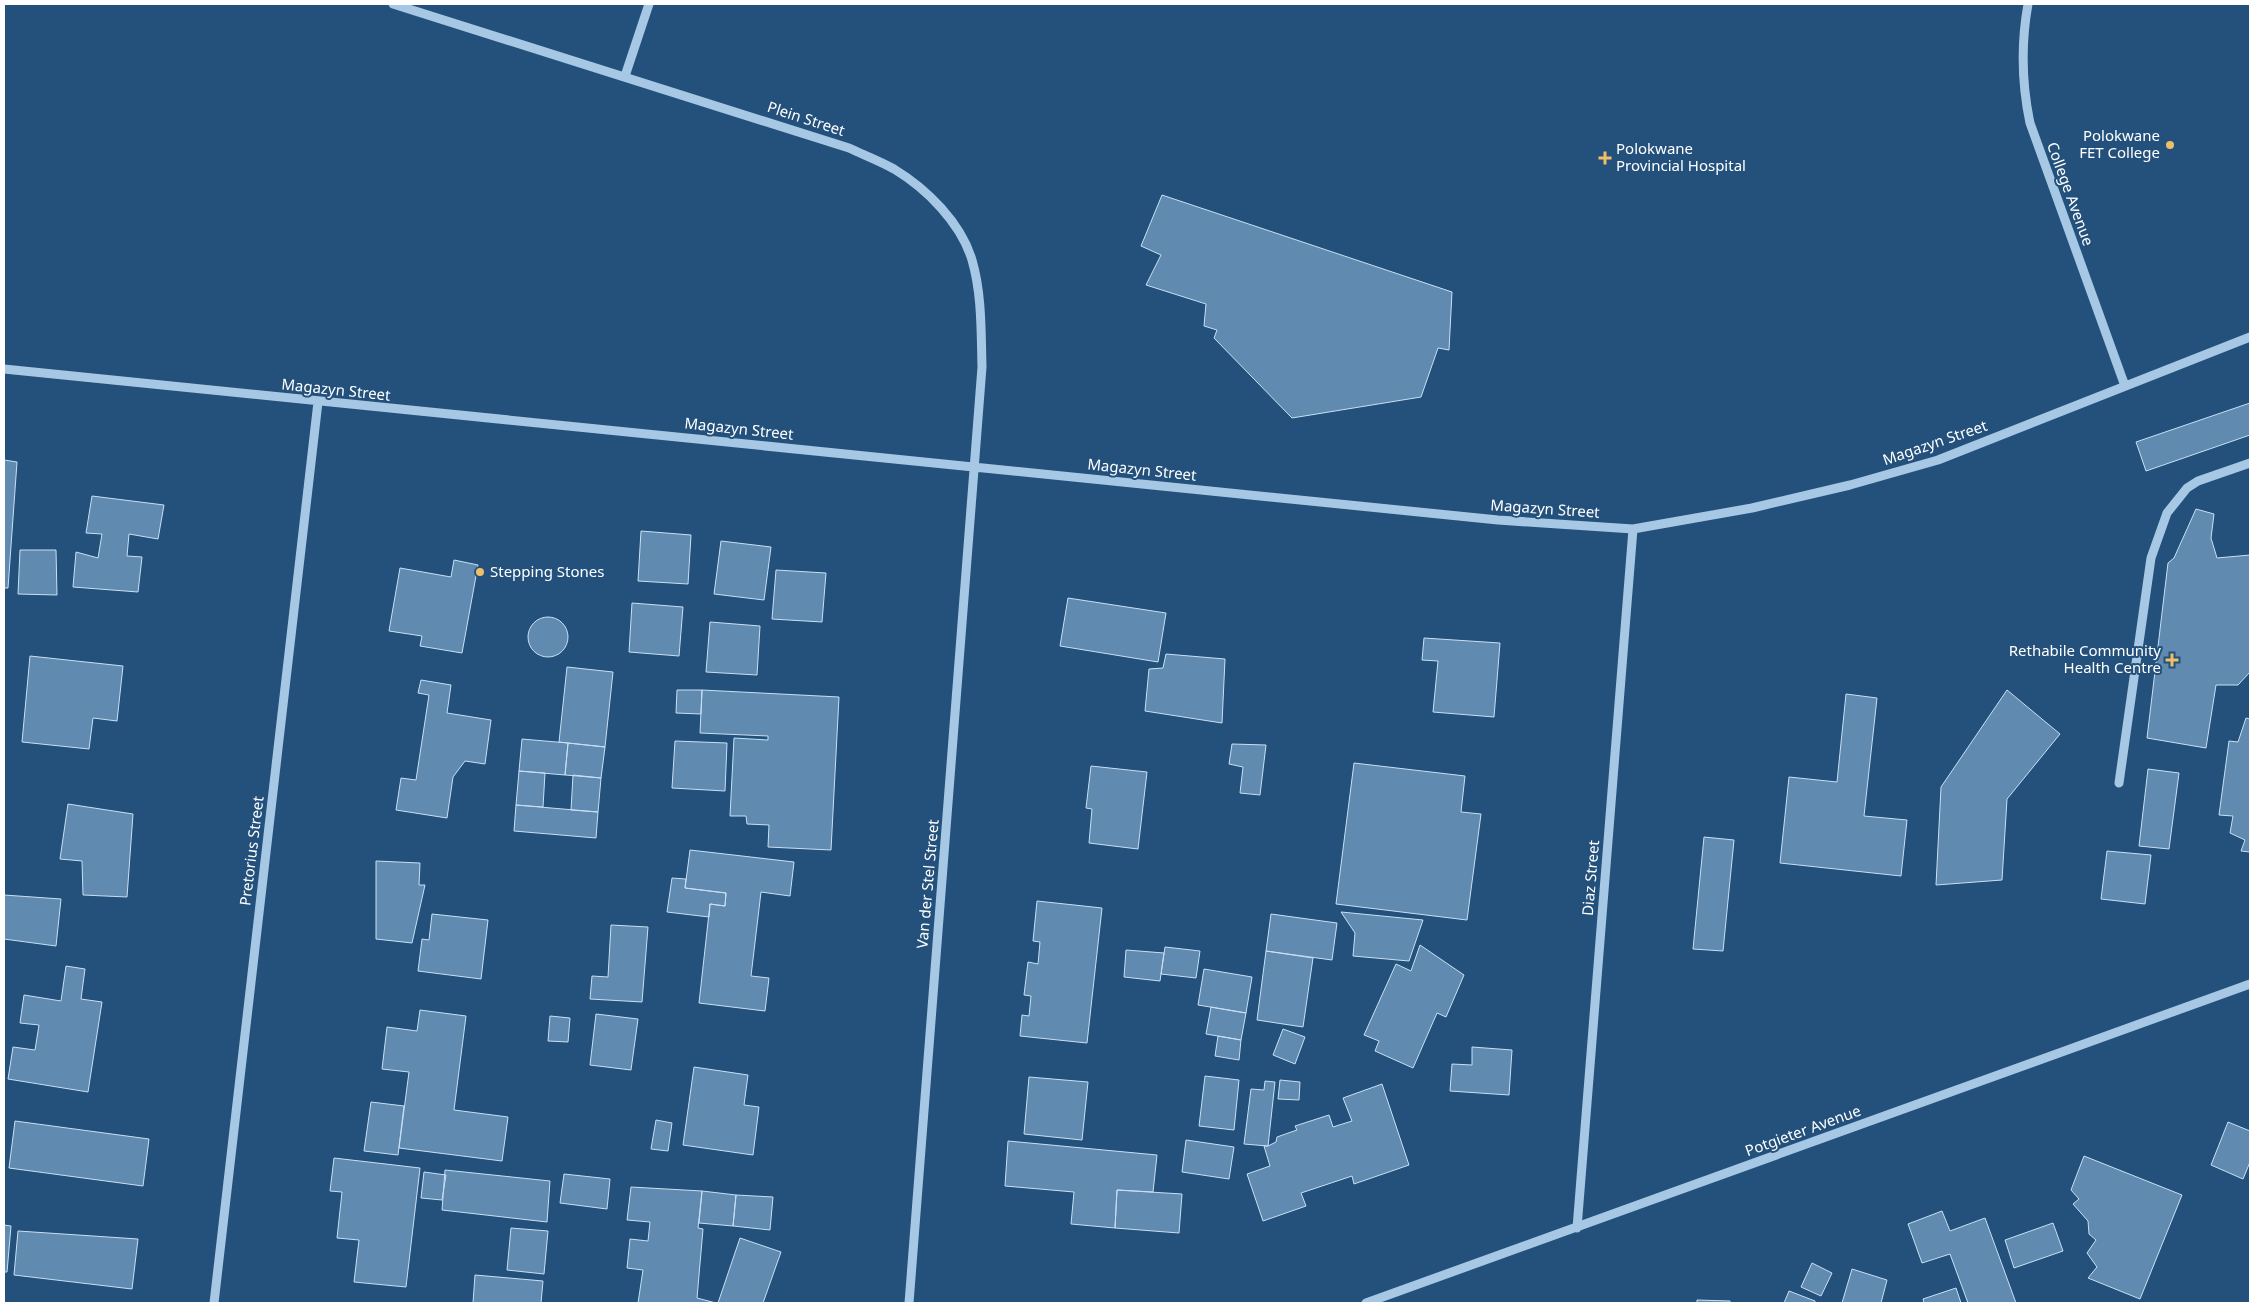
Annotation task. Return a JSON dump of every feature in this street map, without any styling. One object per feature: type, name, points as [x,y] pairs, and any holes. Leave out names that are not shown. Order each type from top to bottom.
[{"type":"street","name":"Plein Street","points":[[393,4],[849,148],[894,169],[939,207],[960,231],[972,261],[980,306],[982,367],[975,466]]},
{"type":"street","points":[[625,76],[649,4]]},
{"type":"street","name":"College Avenue","points":[[2028,4],[2024,32],[2024,84],[2030,123],[2125,386]]},
{"type":"street","name":"Magazyn Street","points":[[4,369],[1498,520],[1633,529],[1752,508],[1850,485],[1938,460],[2250,337]]},
{"type":"street","name":"Pretorius Street","points":[[214,1303],[318,402]]},
{"type":"street","points":[[2119,783],[2152,558],[2164,521],[2173,504],[2187,488],[2206,478],[2250,463]]},
{"type":"street","name":"Van der Stel Street","points":[[909,1303],[975,466]]},
{"type":"street","name":"Diaz Street","points":[[1577,1228],[1633,529]]},
{"type":"street","name":"Potgieter Avenue","points":[[1366,1303],[2250,984]]},
{"type":"building","points":[[1162,195],[1452,292],[1449,350],[1438,348],[1421,397],[1292,418],[1214,338],[1217,330],[1204,326],[1206,304],[1146,285],[1161,255],[1141,246]]},
{"type":"building","points":[[2250,403],[2250,435],[2146,471],[2136,442]]},
{"type":"building","points":[[4,460],[17,462],[8,588],[4,588]]},
{"type":"building","points":[[92,496],[164,505],[158,539],[129,534],[127,556],[142,557],[138,592],[73,587],[76,552],[98,558],[102,534],[86,533]]},
{"type":"building","points":[[2196,509],[2214,514],[2211,538],[2217,558],[2250,555],[2250,672],[2238,685],[2216,685],[2206,748],[2147,738],[2168,563],[2174,558]]},
{"type":"building","points":[[641,531],[691,535],[688,584],[638,581]]},
{"type":"building","points":[[721,541],[771,547],[764,600],[714,594]]},
{"type":"building","points":[[20,550],[56,550],[57,595],[18,594]]},
{"type":"building","points":[[454,560],[478,565],[462,653],[420,646],[422,636],[389,631],[400,568],[451,577]]},
{"type":"building","points":[[776,570],[826,573],[822,622],[772,619]]},
{"type":"building","points":[[1068,598],[1166,613],[1158,662],[1060,646]]},
{"type":"building","points":[[632,603],[683,607],[679,656],[629,652]]},
{"type":"building","points":[[552,617],[559,620],[565,626],[568,637],[567,645],[559,654],[552,657],[544,657],[537,654],[529,645],[528,633],[531,626],[540,618]]},
{"type":"building","points":[[710,622],[760,626],[757,675],[706,672]]},
{"type":"building","points":[[1424,638],[1500,643],[1494,717],[1433,712],[1438,661],[1422,660]]},
{"type":"building","points":[[1166,654],[1225,659],[1222,723],[1145,711],[1149,669],[1163,668]]},
{"type":"building","points":[[30,656],[123,666],[117,721],[93,718],[89,749],[22,742]]},
{"type":"building","points":[[567,667],[613,672],[605,747],[559,742]]},
{"type":"building","points":[[421,680],[451,685],[447,713],[491,720],[485,764],[465,761],[453,777],[447,818],[396,810],[401,778],[416,780],[429,695],[418,693]]},
{"type":"building","points":[[677,690],[702,690],[701,714],[676,713]]},
{"type":"building","points":[[702,690],[839,697],[831,850],[768,847],[769,825],[747,824],[746,816],[730,816],[734,738],[768,740],[768,736],[700,733]]},
{"type":"building","points":[[2007,690],[2060,734],[2007,799],[2002,880],[1936,885],[1941,787]]},
{"type":"building","points":[[1846,694],[1877,698],[1864,816],[1907,820],[1901,876],[1780,863],[1789,777],[1837,782]]},
{"type":"building","points":[[2246,718],[2250,719],[2250,852],[2241,851],[2245,840],[2230,833],[2233,816],[2219,815],[2229,741],[2238,742]]},
{"type":"building","points":[[522,739],[568,743],[565,775],[519,771]]},
{"type":"building","points":[[675,741],[727,743],[725,791],[672,788]]},
{"type":"building","points":[[568,743],[605,747],[601,778],[565,775]]},
{"type":"building","points":[[1232,744],[1266,745],[1260,795],[1240,793],[1243,767],[1229,764]]},
{"type":"building","points":[[1354,763],[1465,776],[1461,812],[1481,814],[1467,920],[1336,904]]},
{"type":"building","points":[[1091,766],[1147,772],[1138,849],[1089,843],[1092,809],[1086,808]]},
{"type":"building","points":[[2148,769],[2179,773],[2169,849],[2139,846]]},
{"type":"building","points":[[519,771],[545,773],[543,807],[516,805]]},
{"type":"building","points":[[573,775],[601,778],[598,812],[571,810]]},
{"type":"building","points":[[68,804],[133,814],[127,897],[83,895],[82,861],[60,859]]},
{"type":"building","points":[[516,805],[598,812],[596,838],[514,831]]},
{"type":"building","points":[[1704,837],[1734,840],[1723,951],[1693,949]]},
{"type":"building","points":[[690,850],[794,862],[790,896],[761,892],[751,976],[769,978],[765,1011],[699,1003],[710,904],[725,906],[726,893],[685,888]]},
{"type":"building","points":[[2107,851],[2151,855],[2145,904],[2101,899]]},
{"type":"building","points":[[376,861],[420,863],[419,885],[425,885],[412,943],[376,939]]},
{"type":"building","points":[[672,878],[686,879],[685,888],[726,893],[725,906],[710,904],[709,917],[667,912]]},
{"type":"building","points":[[4,895],[61,899],[56,946],[4,939]]},
{"type":"building","points":[[1037,901],[1102,908],[1087,1043],[1020,1036],[1022,1015],[1029,1016],[1031,996],[1024,995],[1028,962],[1038,964],[1040,942],[1033,941]]},
{"type":"building","points":[[1341,912],[1423,920],[1409,961],[1353,956],[1355,933]]},
{"type":"building","points":[[432,914],[488,920],[481,979],[418,971],[422,939],[429,940]]},
{"type":"building","points":[[1271,914],[1337,923],[1332,960],[1266,951]]},
{"type":"building","points":[[611,925],[648,927],[642,1002],[590,999],[592,976],[608,977]]},
{"type":"building","points":[[1420,945],[1464,975],[1446,1017],[1437,1013],[1413,1068],[1375,1051],[1379,1041],[1364,1035],[1396,964],[1411,971]]},
{"type":"building","points":[[1165,947],[1200,951],[1196,978],[1161,974]]},
{"type":"building","points":[[1126,950],[1164,953],[1160,981],[1124,977]]},
{"type":"building","points":[[1266,951],[1313,958],[1303,1027],[1257,1020]]},
{"type":"building","points":[[66,966],[85,969],[81,999],[102,1002],[88,1092],[8,1079],[13,1047],[35,1050],[39,1025],[20,1023],[24,995],[61,1001]]},
{"type":"building","points":[[1204,969],[1252,977],[1246,1013],[1198,1005]]},
{"type":"building","points":[[1211,1007],[1246,1013],[1241,1040],[1206,1034]]},
{"type":"building","points":[[420,1010],[466,1016],[454,1110],[508,1117],[502,1161],[399,1148],[409,1072],[382,1069],[387,1027],[417,1031]]},
{"type":"building","points":[[596,1014],[638,1019],[631,1070],[590,1065]]},
{"type":"building","points":[[550,1016],[570,1018],[568,1042],[548,1041]]},
{"type":"building","points":[[1283,1029],[1305,1037],[1295,1064],[1273,1055]]},
{"type":"building","points":[[1218,1036],[1241,1040],[1239,1060],[1215,1056]]},
{"type":"building","points":[[1472,1047],[1512,1050],[1509,1095],[1450,1091],[1452,1064],[1472,1065]]},
{"type":"building","points":[[694,1067],[748,1075],[744,1105],[759,1107],[753,1155],[683,1145]]},
{"type":"building","points":[[1205,1076],[1239,1080],[1234,1130],[1199,1126]]},
{"type":"building","points":[[1029,1077],[1088,1082],[1082,1140],[1024,1134]]},
{"type":"building","points":[[1280,1080],[1300,1082],[1299,1100],[1278,1099]]},
{"type":"building","points":[[1265,1081],[1275,1082],[1268,1146],[1244,1144],[1251,1089],[1264,1090]]},
{"type":"building","points":[[1382,1084],[1409,1165],[1354,1184],[1352,1176],[1301,1193],[1306,1206],[1263,1221],[1247,1174],[1270,1166],[1264,1146],[1276,1142],[1277,1137],[1297,1130],[1295,1126],[1329,1115],[1333,1127],[1352,1121],[1343,1098]]},
{"type":"building","points":[[371,1102],[404,1106],[398,1155],[364,1151]]},
{"type":"building","points":[[656,1120],[672,1123],[668,1151],[651,1149]]},
{"type":"building","points":[[15,1121],[149,1139],[143,1186],[9,1168]]},
{"type":"building","points":[[2228,1122],[2250,1131],[2250,1162],[2243,1179],[2211,1165]]},
{"type":"building","points":[[1186,1140],[1234,1147],[1229,1179],[1182,1172]]},
{"type":"building","points":[[1008,1141],[1157,1155],[1153,1192],[1117,1190],[1115,1228],[1071,1224],[1074,1192],[1005,1186]]},
{"type":"building","points":[[2084,1156],[2182,1195],[2140,1299],[2088,1278],[2097,1267],[2087,1253],[2096,1240],[2089,1234],[2088,1221],[2073,1204],[2079,1199],[2071,1190]]},
{"type":"building","points":[[334,1158],[420,1168],[406,1287],[354,1282],[359,1240],[337,1238],[342,1192],[330,1191]]},
{"type":"building","points":[[445,1170],[550,1181],[547,1222],[442,1210]]},
{"type":"building","points":[[424,1172],[446,1175],[442,1200],[421,1198]]},
{"type":"building","points":[[564,1174],[610,1179],[607,1209],[560,1203]]},
{"type":"building","points":[[631,1187],[702,1191],[698,1228],[703,1229],[697,1298],[716,1303],[638,1303],[643,1270],[627,1268],[630,1239],[648,1241],[650,1222],[627,1220]]},
{"type":"building","points":[[1117,1190],[1182,1194],[1179,1233],[1115,1228]]},
{"type":"building","points":[[702,1191],[736,1195],[733,1226],[699,1223]]},
{"type":"building","points":[[736,1195],[773,1197],[770,1230],[733,1226]]},
{"type":"building","points":[[1942,1211],[1950,1231],[1985,1218],[2016,1303],[1968,1303],[1950,1254],[1922,1263],[1908,1224]]},
{"type":"building","points":[[2053,1223],[2063,1251],[2014,1268],[2005,1240]]},
{"type":"building","points":[[4,1225],[11,1226],[7,1272],[4,1272]]},
{"type":"building","points":[[511,1228],[548,1231],[544,1274],[507,1270]]},
{"type":"building","points":[[18,1231],[138,1239],[132,1289],[14,1275]]},
{"type":"building","points":[[740,1238],[781,1252],[763,1303],[718,1303]]},
{"type":"building","points":[[1812,1263],[1832,1273],[1821,1296],[1801,1287]]},
{"type":"building","points":[[1852,1269],[1887,1280],[1881,1303],[1842,1303]]},
{"type":"building","points":[[475,1275],[543,1281],[541,1303],[473,1303]]},
{"type":"building","points":[[1956,1288],[1961,1303],[1924,1303],[1923,1299]]},
{"type":"building","points":[[1789,1291],[1815,1301],[1815,1303],[1784,1303]]},
{"type":"building","points":[[1697,1300],[1730,1301],[1730,1303],[1697,1303]]},
{"type":"place","name":"Polokwane FET College","points":[[2170,145]]},
{"type":"place","name":"Polokwane Provincial Hospital","points":[[1605,158]]},
{"type":"place","name":"Stepping Stones","points":[[480,572]]},
{"type":"place","name":"Rethabile Community Health Centre","points":[[2172,660]]}]
